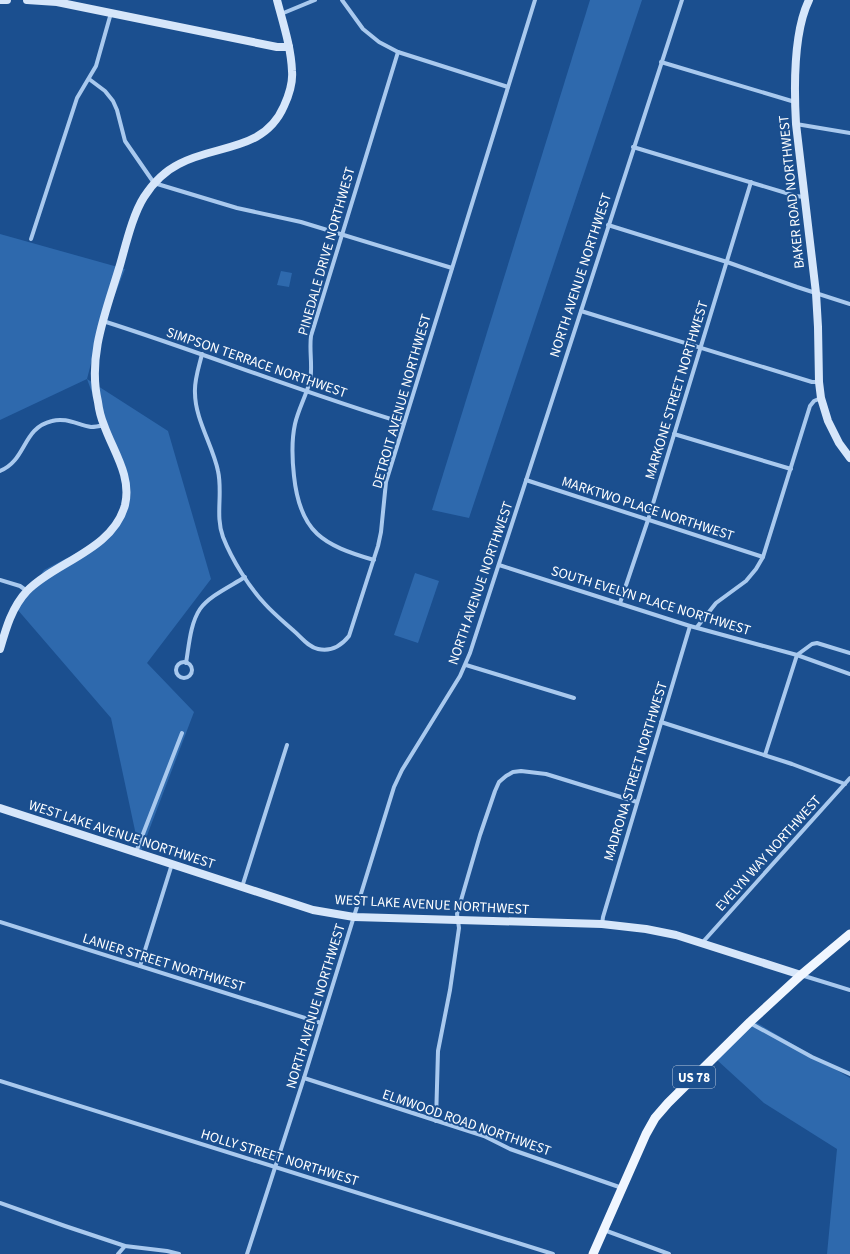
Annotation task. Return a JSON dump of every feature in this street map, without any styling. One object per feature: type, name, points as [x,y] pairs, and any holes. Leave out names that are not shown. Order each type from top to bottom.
[{"type":"main road","name":"US 78","points":[[593,1254],[646,1134],[668,1103],[750,1022],[801,975],[850,934]]},
{"type":"street","points":[[0,0],[7,0]]},
{"type":"street","points":[[27,0],[57,2],[277,47],[289,47]]},
{"type":"street","points":[[0,649],[11,616],[18,602],[27,591],[40,580],[95,545],[114,526],[122,514],[126,497],[125,478],[120,462],[104,426],[97,400],[95,373],[97,347],[103,321],[124,250],[138,210],[144,198],[154,183],[168,170],[181,163],[245,143],[258,136],[270,126],[283,108],[291,84],[292,72],[289,47],[277,0]]},
{"type":"street","points":[[280,14],[315,0]]},
{"type":"street","points":[[342,0],[363,29],[379,42],[398,52],[508,87]]},
{"type":"street","name":"DETROIT AVENUE NORTHWEST","points":[[202,354],[195,381],[196,405],[218,471],[222,535],[229,552],[265,604],[307,643],[317,649],[328,650],[340,645],[349,636],[374,560],[382,532],[386,482],[535,0]]},
{"type":"street","name":"NORTH AVENUE NORTHWEST","points":[[247,1254],[276,1167],[394,787],[402,770],[466,665],[682,0]]},
{"type":"street","name":"BAKER ROAD NORTHWEST","points":[[809,0],[801,22],[795,102],[796,124],[816,294],[819,382],[821,398],[828,421],[839,443],[850,458]]},
{"type":"street","points":[[30,239],[77,98],[96,66],[112,13]]},
{"type":"street","name":"PINEDALE DRIVE NORTHWEST","points":[[374,560],[344,551],[327,542],[311,527],[300,509],[295,491],[291,444],[295,423],[311,372],[311,336],[398,52]]},
{"type":"street","points":[[661,62],[795,102]]},
{"type":"street","points":[[89,79],[105,91],[113,101],[117,110],[125,141],[154,183],[238,208],[301,222],[452,268]]},
{"type":"street","points":[[796,124],[850,134]]},
{"type":"street","points":[[633,147],[796,196],[804,197]]},
{"type":"street","name":"MARKONE STREET NORTHWEST","points":[[620,603],[648,520],[751,182]]},
{"type":"street","points":[[608,225],[727,262],[816,294],[850,304]]},
{"type":"street","points":[[581,311],[812,382],[819,382]]},
{"type":"street","name":"SIMPSON TERRACE NORTHWEST","points":[[103,321],[202,354],[359,410],[404,423]]},
{"type":"street","points":[[697,627],[716,603],[746,581],[756,570],[763,557],[810,406],[814,400],[821,398]]},
{"type":"street","points":[[0,471],[13,464],[31,434],[46,422],[62,419],[91,426],[104,426]]},
{"type":"street","points":[[674,434],[791,469]]},
{"type":"street","name":"MARKTWO PLACE NORTHWEST","points":[[526,480],[763,557]]},
{"type":"street","name":"SOUTH EVELYN PLACE NORTHWEST","points":[[499,565],[690,626],[798,655],[850,674]]},
{"type":"street","points":[[186,663],[193,627],[201,609],[210,600],[245,577]]},
{"type":"street","points":[[0,580],[20,586],[27,591]]},
{"type":"street","name":"MADRONA STREET NORTHWEST","points":[[602,924],[690,626]]},
{"type":"street","points":[[765,755],[798,655],[812,644],[817,643],[850,653]]},
{"type":"street","points":[[466,665],[574,698]]},
{"type":"street","points":[[661,722],[765,755],[845,784]]},
{"type":"street","points":[[136,852],[182,733]]},
{"type":"street","points":[[242,887],[287,745]]},
{"type":"street","points":[[436,1121],[438,1051],[450,990],[459,928],[457,914],[480,835],[499,782],[513,772],[521,771],[546,774],[637,802]]},
{"type":"street","name":"EVELYN WAY NORTHWEST","points":[[702,943],[850,778]]},
{"type":"street","name":"WEST LAKE AVENUE NORTHWEST","points":[[0,808],[313,910],[354,917],[602,924],[652,930],[702,943],[801,975]]},
{"type":"street","points":[[140,966],[172,864]]},
{"type":"street","name":"LANIER STREET NORTHWEST","points":[[0,922],[321,1023]]},
{"type":"street","points":[[801,975],[850,990]]},
{"type":"street","points":[[750,1022],[812,1057],[850,1074]]},
{"type":"street","name":"ELMWOOD ROAD NORTHWEST","points":[[304,1078],[484,1136],[510,1149],[622,1188]]},
{"type":"street","name":"HOLLY STREET NORTHWEST","points":[[0,1081],[553,1254]]},
{"type":"street","points":[[0,1203],[125,1246],[167,1251],[179,1254]]},
{"type":"street","points":[[604,1229],[669,1254]]},
{"type":"street","points":[[118,1254],[125,1246]]},
{"type":"shaded area","points":[[590,0],[642,0],[469,518],[432,510]]},
{"type":"shaded area","points":[[0,234],[125,269],[97,340],[87,379],[0,420]]},
{"type":"shaded area","points":[[281,271],[292,273],[289,287],[277,285]]},
{"type":"shaded area","points":[[87,379],[168,431],[211,579],[147,663],[194,712],[140,854],[111,718],[17,609],[44,570],[109,536],[126,503],[121,471]]},
{"type":"shaded area","points":[[415,573],[439,581],[418,643],[394,635]]},
{"type":"shaded area","points":[[752,1020],[850,1078],[850,1254],[827,1254],[837,1149],[764,1103],[717,1060]]}]
